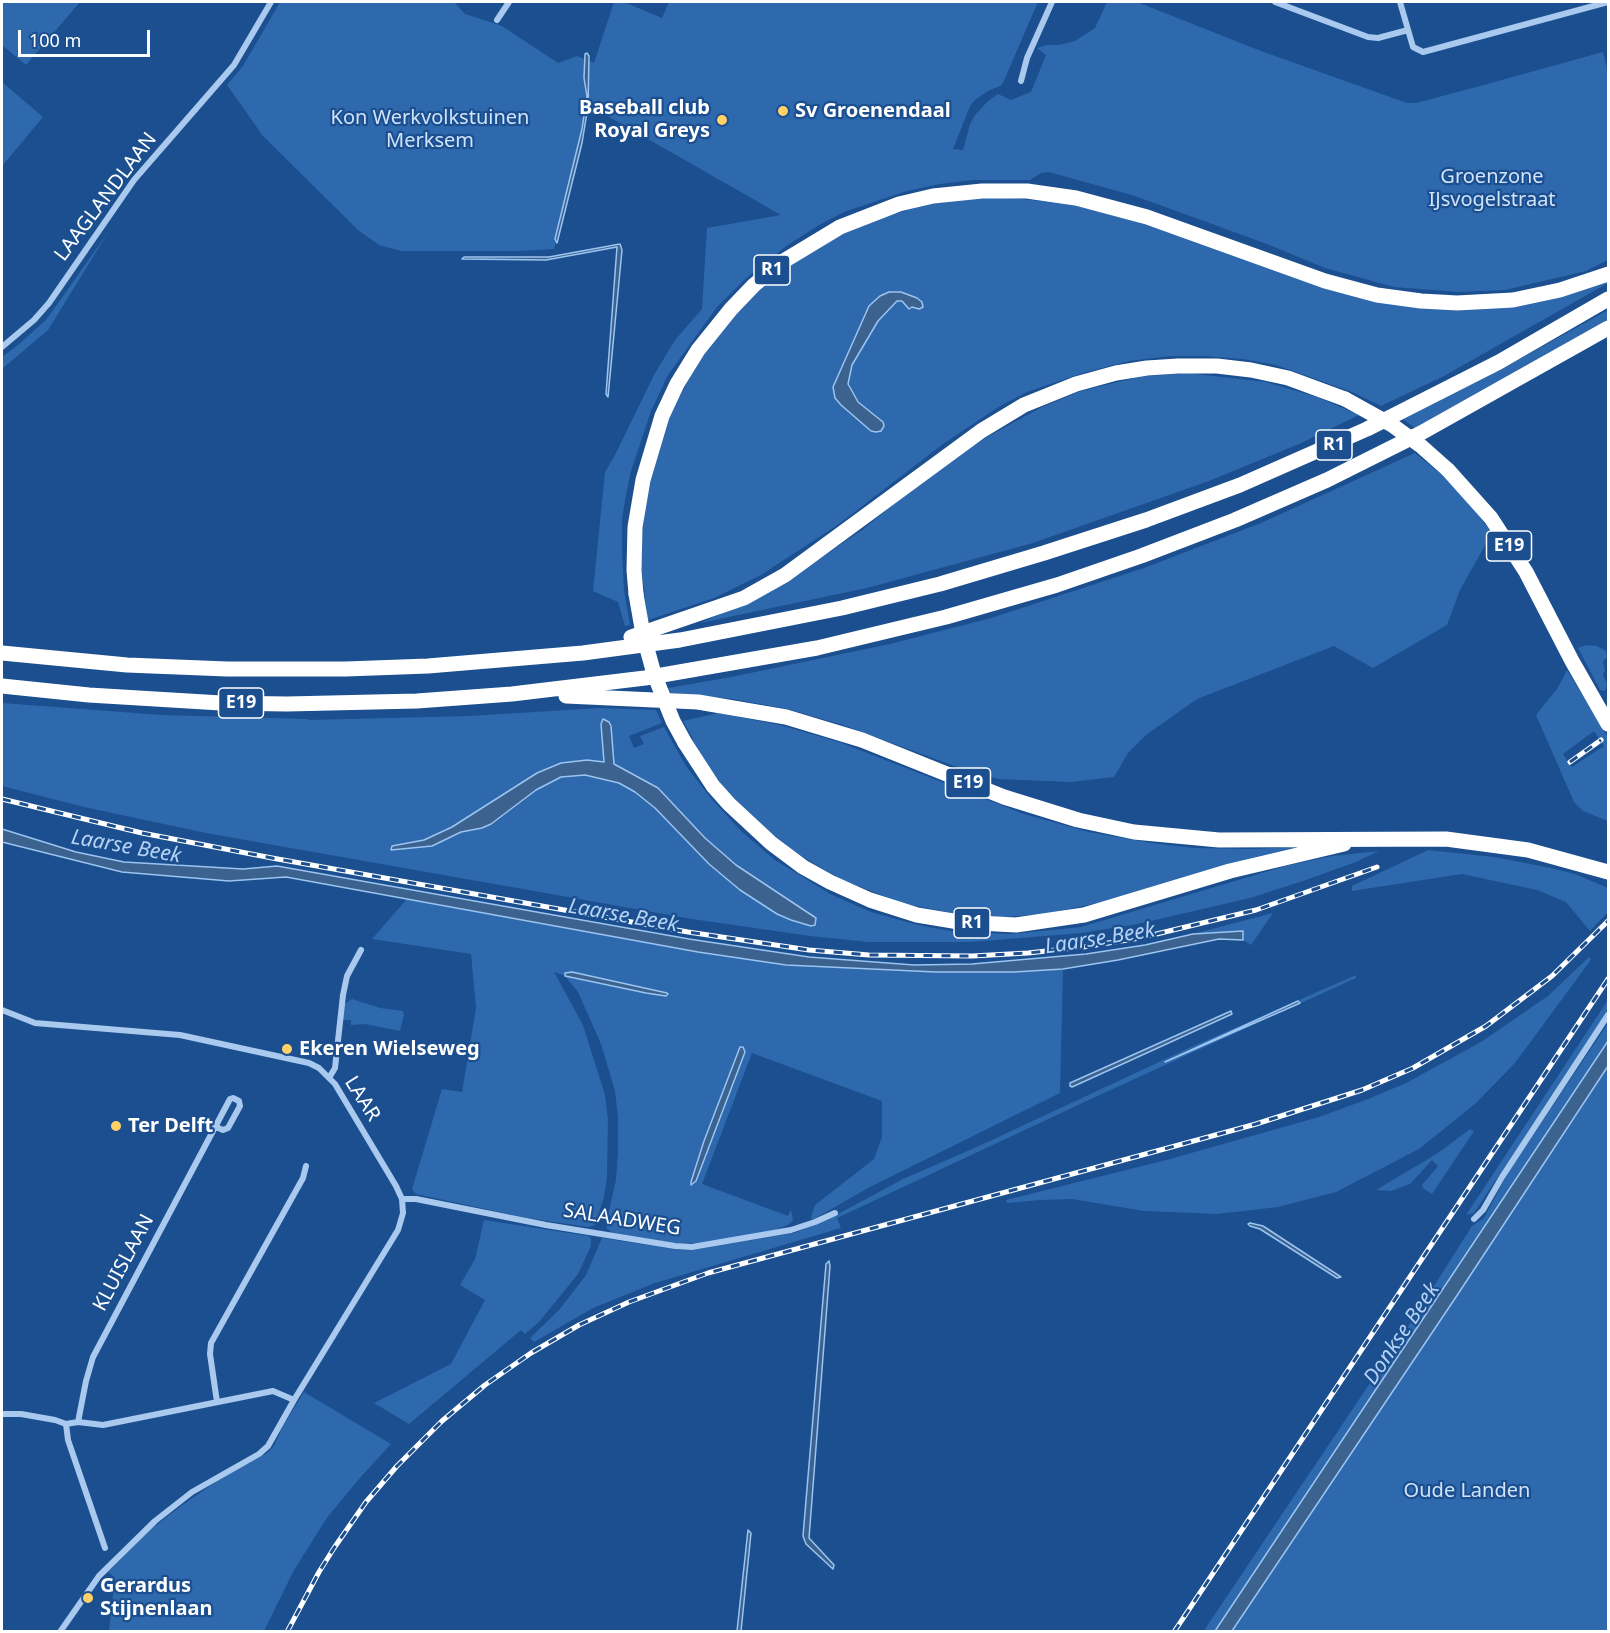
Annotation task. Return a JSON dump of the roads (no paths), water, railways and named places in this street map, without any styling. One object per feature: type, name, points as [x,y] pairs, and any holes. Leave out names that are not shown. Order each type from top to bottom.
[{"type":"highway","name":"R1","points":[[1608,274],[1560,290],[1513,300],[1478,303],[1421,302],[1377,295],[1324,281],[1147,217],[1076,198],[1027,191],[982,191],[933,196],[899,204],[840,227],[782,262],[754,285],[731,309],[698,350],[677,384],[662,416],[645,471],[636,527],[634,570],[643,634],[654,674],[673,721],[706,776],[729,804],[771,843],[803,867],[870,900],[917,915],[959,922],[1016,925],[1084,915],[1230,871],[1359,840],[1417,838],[1473,842],[1548,855],[1608,872]]},
{"type":"highway","name":"R1","points":[[1044,553],[1192,504],[1320,451],[1499,362],[1608,299]]},
{"type":"highway","name":"R1","points":[[1057,585],[1193,537],[1327,480],[1447,419],[1608,328]]},
{"type":"highway","name":"E19","points":[[583,652],[744,598],[775,581],[806,561],[981,431],[1024,405],[1076,384],[1135,370],[1178,366],[1217,366],[1288,378],[1345,399],[1392,425],[1448,470],[1478,502],[1526,572],[1608,724]]},
{"type":"highway","name":"E19","points":[[2,653],[127,664],[291,670],[428,666],[583,652],[680,640],[842,609],[1044,553]]},
{"type":"highway","name":"E19","points":[[2,686],[100,696],[221,703],[352,703],[512,694],[645,678],[817,648],[946,617],[1057,585]]},
{"type":"highway","name":"E19","points":[[512,694],[698,702],[786,717],[862,740],[1004,797],[1078,820],[1134,831],[1219,840],[1310,838],[1359,840]]},
{"type":"street","name":"LAAGLANDLAAN","points":[[2,347],[34,320],[49,303],[134,180],[234,65],[272,2]]},
{"type":"street","points":[[497,20],[509,2]]},
{"type":"street","points":[[1021,81],[1027,58],[1052,2]]},
{"type":"street","points":[[1275,2],[1368,37],[1378,38],[1408,30]]},
{"type":"street","points":[[1400,2],[1413,47],[1423,52],[1608,2]]},
{"type":"street","points":[[329,1078],[335,1068],[347,976],[361,950]]},
{"type":"street","name":"LAAR","points":[[2,1010],[35,1023],[50,1026],[151,1031],[222,1043],[309,1063],[319,1068],[335,1084],[402,1199]]},
{"type":"street","points":[[1474,1219],[1483,1210],[1502,1177],[1608,1016]]},
{"type":"street","name":"KLUISLAAN","points":[[78,1422],[93,1357],[230,1099],[239,1101],[240,1106],[228,1128],[223,1130],[216,1126]]},
{"type":"street","points":[[217,1402],[210,1354],[211,1343],[303,1178],[306,1166]]},
{"type":"street","name":"SALAADWEG","points":[[402,1199],[416,1198],[546,1225],[692,1247],[790,1230],[835,1213]]},
{"type":"street","points":[[60,1632],[99,1576],[155,1521],[192,1492],[259,1454],[268,1446],[398,1230],[403,1213],[402,1199]]},
{"type":"street","points":[[2,1414],[21,1414],[66,1424],[78,1422],[92,1425],[114,1424],[273,1391],[294,1400]]},
{"type":"street","points":[[66,1424],[68,1440],[105,1548]]},
{"type":"railway","points":[[1570,762],[1601,740]]},
{"type":"railway","points":[[2,799],[142,833],[272,858],[688,932],[809,950],[869,955],[972,956],[1028,953],[1140,938],[1256,910],[1377,867]]},
{"type":"railway","points":[[287,1632],[334,1548],[366,1502],[397,1466],[442,1421],[485,1385],[531,1353],[579,1325],[629,1302],[708,1273],[1256,1124],[1362,1090],[1413,1068],[1486,1026],[1552,976],[1608,921]]},
{"type":"railway","points":[[1174,1632],[1608,979]]},
{"type":"place","name":"Sv Groenendaal","points":[[783,111]]},
{"type":"place","name":"Baseball club Royal Greys","points":[[722,120]]},
{"type":"place","name":"Ekeren Wielseweg","points":[[287,1049]]},
{"type":"place","name":"Ter Delft","points":[[116,1126]]},
{"type":"place","name":"Gerardus Stijnenlaan","points":[[88,1598]]},
{"type":"park label","name":"Kon Werkvolkstuinen Merksem","points":[[430,130]]},
{"type":"park label","name":"Groenzone IJsvogelstraat","points":[[1492,188]]},
{"type":"park label","name":"Oude Landen","points":[[1467,1491]]},
{"type":"water label","name":"Laarse Beek","points":[[126,847]]},
{"type":"water label","name":"Laarse Beek","points":[[623,916]]},
{"type":"water label","name":"Laarse Beek","points":[[1100,939]]},
{"type":"water label","name":"Donkse Beek","points":[[1402,1334]]}]
